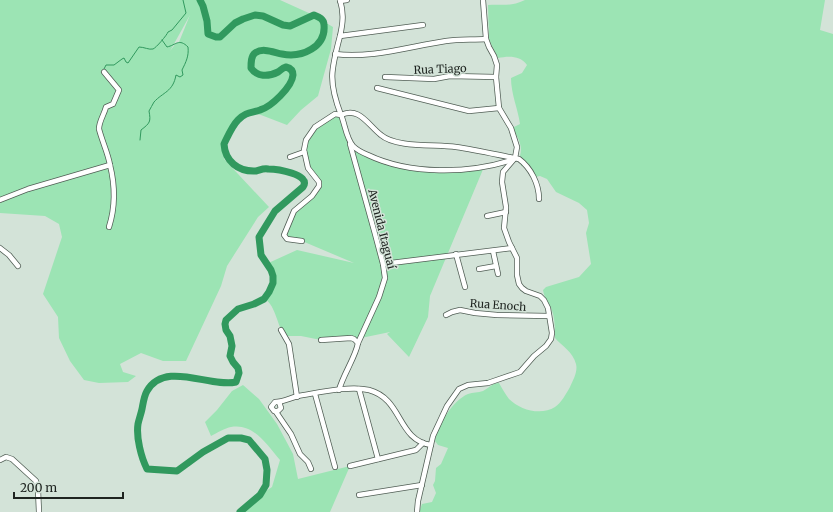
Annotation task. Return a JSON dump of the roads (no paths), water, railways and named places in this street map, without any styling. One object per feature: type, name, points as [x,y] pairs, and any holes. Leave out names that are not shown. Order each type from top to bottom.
[{"type":"street","points":[[341,115],[332,84],[332,66],[343,23],[340,0],[347,0]]},
{"type":"street","points":[[417,512],[418,501],[431,445],[447,406],[459,389],[468,385],[488,384],[520,372],[534,356],[546,346],[551,339],[552,333],[548,308],[544,300],[540,296],[526,291],[519,284],[517,275],[517,258],[504,228],[506,212],[502,179],[503,172],[517,153],[516,142],[499,108],[496,77],[497,65],[486,39],[483,0]]},
{"type":"street","points":[[340,36],[423,25]]},
{"type":"street","points":[[335,54],[345,56],[362,55],[448,41],[486,39]]},
{"type":"street","points":[[104,72],[119,90],[113,104],[106,107],[104,116],[99,124],[112,177],[112,219],[109,227]]},
{"type":"street","name":"Rua Tiago","points":[[385,77],[434,79],[450,76],[496,77]]},
{"type":"street","points":[[377,88],[461,109],[469,110],[499,108]]},
{"type":"street","points":[[302,241],[287,239],[284,237],[284,234],[294,211],[312,196],[319,186],[318,182],[308,168],[304,152],[306,140],[315,127],[335,114],[341,115],[348,111],[353,112],[370,124],[380,135],[391,141],[442,147],[454,146],[519,159],[526,164],[532,173],[539,190],[539,199]]},
{"type":"street","name":"Avenida Itaguaí","points":[[339,390],[346,370],[379,297],[385,278],[383,264],[341,115]]},
{"type":"street","points":[[349,140],[358,150],[380,161],[406,168],[447,171],[498,165],[513,159]]},
{"type":"street","points":[[290,157],[304,152]]},
{"type":"street","points":[[0,200],[28,189],[110,165]]},
{"type":"street","points":[[487,216],[506,212]]},
{"type":"street","points":[[0,248],[9,255],[18,266]]},
{"type":"street","points":[[383,264],[512,248]]},
{"type":"street","points":[[493,251],[498,274]]},
{"type":"street","points":[[456,254],[465,287]]},
{"type":"street","points":[[479,269],[496,266]]},
{"type":"street","name":"Rua Enoch","points":[[446,315],[460,310],[475,314],[549,316]]},
{"type":"street","points":[[281,330],[289,344],[297,397]]},
{"type":"street","points":[[321,340],[351,338],[358,343]]},
{"type":"street","points":[[311,469],[308,462],[300,454],[291,434],[276,412],[272,409],[274,402],[339,390],[359,388],[373,392],[389,402],[394,407],[411,436],[417,441],[431,445]]},
{"type":"street","points":[[359,388],[378,459]]},
{"type":"street","points":[[315,394],[335,467]]},
{"type":"street","points":[[276,412],[281,408],[278,402]]},
{"type":"street","points":[[350,466],[416,450],[423,443]]},
{"type":"street","points":[[0,460],[6,457],[12,458],[36,481],[39,512]]},
{"type":"street","points":[[358,495],[422,485]]},
{"type":"waterway","points":[[103,71],[106,65],[114,65],[124,58],[128,63],[139,47],[153,49],[186,13],[183,0]]},
{"type":"waterway","points":[[200,0],[207,21],[208,34],[216,37],[220,37],[235,23],[255,15],[263,16],[283,25],[290,26],[314,15],[319,17],[324,23],[324,33],[321,39],[317,45],[305,52],[290,55],[262,50],[254,54],[251,68],[253,71],[260,75],[270,75],[286,67],[292,72],[292,80],[285,91],[270,105],[241,117],[232,128],[224,144],[227,156],[230,160],[244,170],[256,171],[266,169],[285,171],[298,176],[304,182],[303,187],[275,211],[259,237],[261,255],[271,270],[273,276],[273,283],[269,292],[264,299],[238,309],[226,320],[226,330],[230,336],[232,346],[230,356],[238,368],[239,373],[236,382],[225,383],[188,377],[165,377],[155,382],[147,391],[138,424],[140,447],[147,469],[177,471],[203,452],[228,438],[241,438],[249,440],[265,459],[267,470],[266,485],[260,495],[240,512]]},
{"type":"waterway","points":[[140,140],[141,130],[149,122],[149,111],[153,103],[173,85],[176,75],[180,77],[183,75],[182,70],[188,56],[188,47],[185,44],[178,43],[167,47],[162,40]]}]
